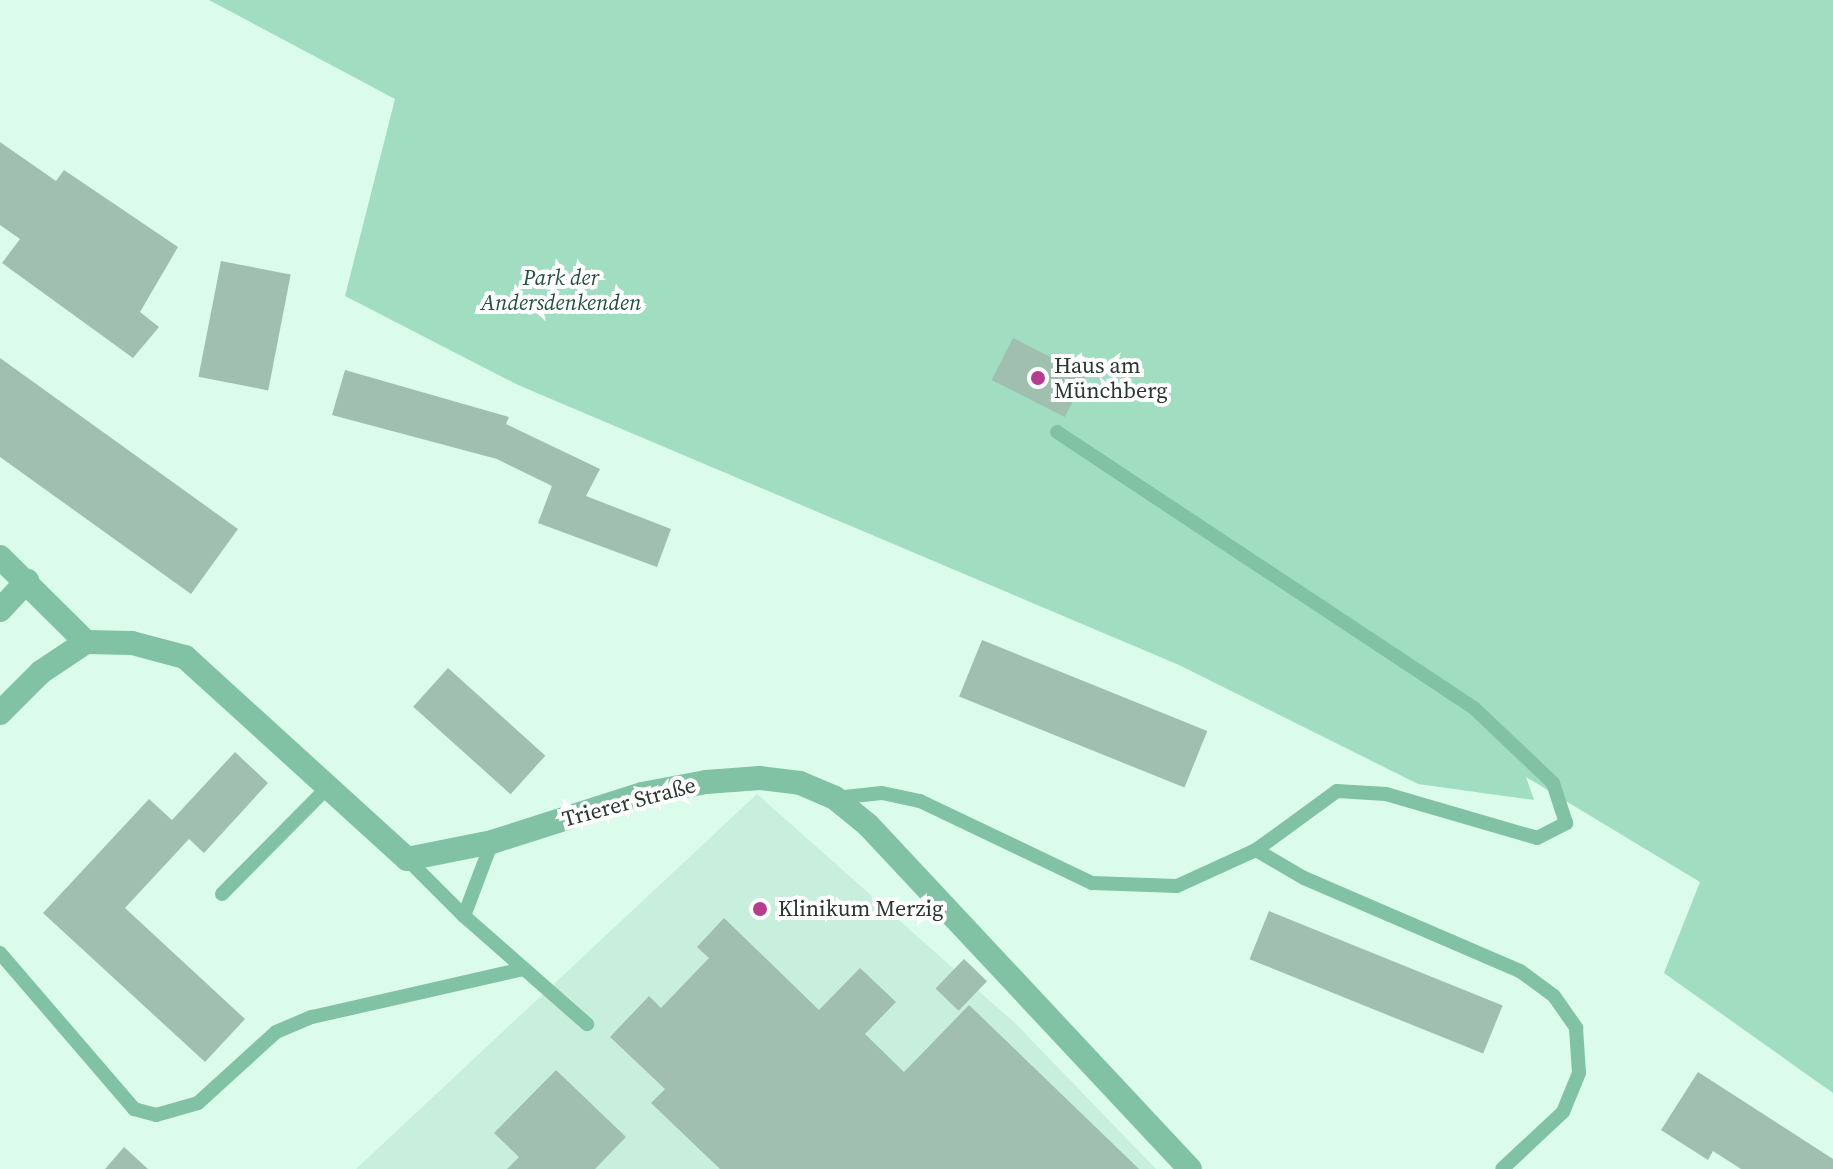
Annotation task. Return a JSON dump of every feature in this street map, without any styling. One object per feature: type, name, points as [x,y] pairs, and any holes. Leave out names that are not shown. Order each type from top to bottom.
[{"type":"street","points":[[0,557],[86,642]]},
{"type":"street","points":[[0,610],[27,581]]},
{"type":"street","points":[[0,713],[41,672],[86,642],[132,643],[185,657],[407,859]]},
{"type":"street","name":"Trierer Straße","points":[[407,859],[492,842],[642,794],[706,782],[773,780],[800,783],[835,798],[868,825],[1190,1169]]},
{"type":"lane","points":[[835,798],[882,793],[920,801],[1092,883],[1177,886],[1256,850],[1337,791],[1386,794],[1537,838],[1566,823],[1553,783],[1474,708],[1057,432]]},
{"type":"lane","points":[[222,894],[329,786]]},
{"type":"lane","points":[[464,916],[492,842]]},
{"type":"lane","points":[[1256,850],[1304,878],[1520,971],[1554,996],[1576,1028],[1579,1073],[1563,1112],[1502,1169]]},
{"type":"lane","points":[[407,859],[464,916],[587,1024]]},
{"type":"lane","points":[[0,953],[134,1109],[156,1115],[198,1103],[276,1032],[312,1017],[523,969]]},
{"type":"shaded area","name":"Klinikum Merzig","points":[[757,794],[1016,1024],[1156,1169],[356,1169]]},
{"type":"green space","name":"Park der Andersdenkenden","points":[[209,0],[1833,0],[1833,1093],[1664,973],[1700,882],[1526,777],[1534,800],[1418,784],[1179,665],[518,385],[345,296],[395,99]]},
{"type":"building","points":[[0,142],[56,181],[64,170],[178,247],[140,312],[159,327],[133,358],[2,263],[20,239],[0,225]]},
{"type":"building","points":[[221,261],[291,275],[268,390],[198,377]]},
{"type":"building","name":"Haus am Münchberg","points":[[1013,338],[1086,375],[1065,417],[992,380]]},
{"type":"building","points":[[0,358],[238,529],[191,594],[0,457]]},
{"type":"building","points":[[345,370],[509,417],[506,424],[600,469],[586,496],[671,529],[657,567],[538,523],[552,486],[497,459],[332,415]]},
{"type":"building","points":[[982,640],[1207,731],[1184,788],[959,697]]},
{"type":"building","points":[[448,668],[545,756],[511,794],[413,707]]},
{"type":"building","points":[[235,752],[268,783],[204,853],[189,839],[125,908],[245,1019],[205,1062],[43,913],[149,799],[172,820]]},
{"type":"building","points":[[1269,911],[1503,1005],[1483,1054],[1250,959]]},
{"type":"building","points":[[724,918],[819,1010],[860,968],[896,1002],[865,1034],[904,1072],[969,1005],[1139,1169],[720,1169],[651,1103],[665,1089],[610,1037],[649,996],[661,1008],[709,958],[697,947]]},
{"type":"building","points":[[964,959],[987,981],[959,1011],[936,988]]},
{"type":"building","points":[[556,1070],[626,1137],[595,1169],[507,1169],[519,1157],[494,1133]]},
{"type":"building","points":[[1698,1072],[1833,1159],[1833,1169],[1741,1169],[1713,1151],[1708,1160],[1661,1130]]},
{"type":"building","points":[[124,1147],[148,1169],[105,1169]]},
{"type":"place","name":"Haus am Münchberg","points":[[1038,378]]},
{"type":"place","name":"Klinikum Merzig","points":[[760,909]]}]
